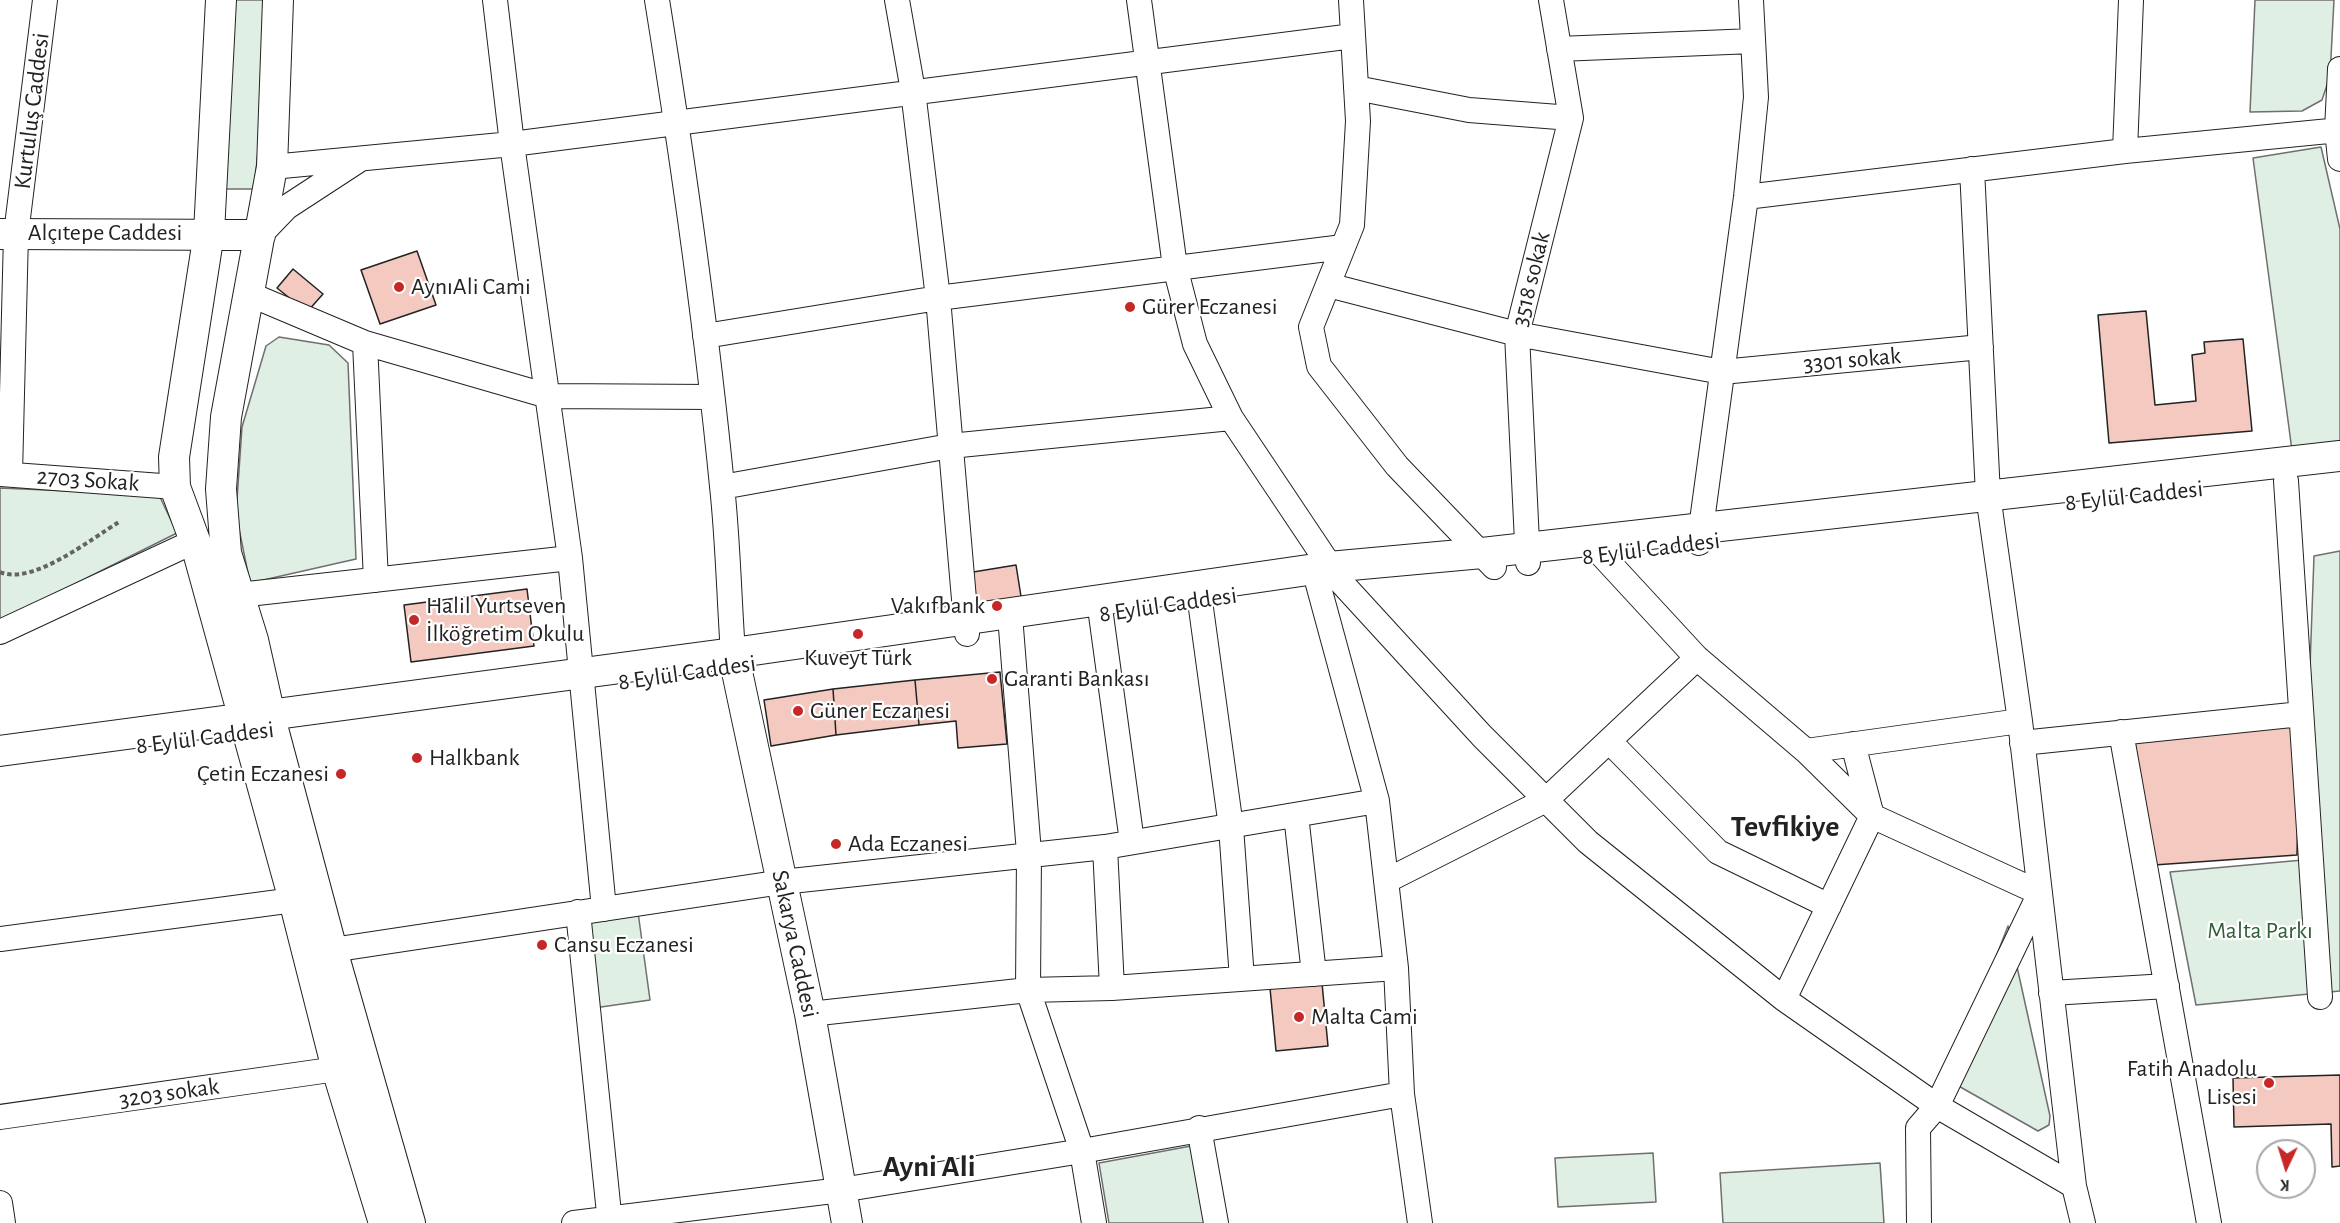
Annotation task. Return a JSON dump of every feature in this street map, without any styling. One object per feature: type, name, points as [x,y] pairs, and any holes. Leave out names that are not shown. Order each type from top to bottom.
[{"type":"main road","points":[[221,0],[209,233],[174,457],[175,487],[258,724],[332,950],[410,1223]]},
{"type":"main road","points":[[278,0],[272,167],[226,417],[221,489],[226,553],[253,640],[258,724],[294,900],[337,1070],[384,1223]]},
{"type":"main road","name":"Alçıtepe Caddesi","points":[[8,234],[260,235]]},
{"type":"main road","points":[[1989,502],[2340,456]]},
{"type":"main road","name":"8 Eylül Caddesi","points":[[0,764],[258,724],[966,627],[1011,628],[1200,601],[1329,577],[1989,502],[2286,481],[2340,475]]},
{"type":"main road","points":[[175,487],[221,489]]},
{"type":"main road","points":[[966,627],[1329,577]]},
{"type":"main road","name":"Sakarya Caddesi","points":[[735,660],[810,1014],[847,1223]]},
{"type":"main road","points":[[0,751],[258,724]]},
{"type":"street","name":"Kurtuluş Caddesi","points":[[5,474],[8,234],[45,0]]},
{"type":"street","points":[[495,0],[512,144],[570,558],[604,909]]},
{"type":"street","points":[[657,0],[705,336],[722,487],[735,660]]},
{"type":"street","points":[[897,0],[913,91],[938,298],[966,627]]},
{"type":"street","points":[[1139,0],[1175,267],[1195,344],[1231,418],[1329,577],[1588,842],[1784,999],[1936,1106],[2074,1186]]},
{"type":"street","points":[[1351,0],[1358,121],[1352,225],[1311,327],[1319,366],[1397,466],[1488,560]]},
{"type":"street","name":"3518 sokak","points":[[1528,555],[1516,334],[1571,118],[1551,0]]},
{"type":"street","points":[[1700,535],[1746,197],[1756,97],[1751,0]]},
{"type":"street","points":[[2125,151],[2131,0]]},
{"type":"street","points":[[272,167],[512,144],[1353,36]]},
{"type":"street","points":[[1560,49],[1753,41]]},
{"type":"street","points":[[2340,69],[2338,130],[2340,159]]},
{"type":"street","points":[[1356,88],[1469,110],[1571,118]]},
{"type":"street","points":[[1746,197],[2125,151],[2338,130]]},
{"type":"street","points":[[260,235],[287,207],[361,158]]},
{"type":"street","points":[[1972,169],[1989,502],[2021,732],[2074,1186],[2083,1223]]},
{"type":"street","points":[[705,336],[938,298],[1343,247]]},
{"type":"street","name":"3301 sokak","points":[[1328,285],[1516,334],[1722,372],[1981,347]]},
{"type":"street","points":[[249,294],[365,343],[548,396],[712,397]]},
{"type":"street","points":[[365,343],[376,580]]},
{"type":"street","points":[[722,487],[950,446],[1231,418]]},
{"type":"street","name":"2703 Sokak","points":[[5,474],[175,487]]},
{"type":"street","points":[[2286,481],[2320,997]]},
{"type":"street","points":[[0,632],[195,541]]},
{"type":"street","points":[[1596,548],[1696,658],[1806,751],[1872,816],[2040,893]]},
{"type":"street","points":[[239,595],[570,558]]},
{"type":"street","points":[[1329,577],[1377,801],[1396,968],[1402,1094],[1420,1223]]},
{"type":"street","points":[[1200,601],[1231,827],[1242,979]]},
{"type":"street","points":[[1101,615],[1132,842]]},
{"type":"street","points":[[1011,628],[1029,853],[1028,990],[1082,1151],[1094,1223]]},
{"type":"street","points":[[1386,881],[1546,800],[1696,658]]},
{"type":"street","points":[[1806,751],[1853,744],[2021,732],[2121,732],[2301,714]]},
{"type":"street","points":[[2121,732],[2210,1223]]},
{"type":"street","points":[[1609,741],[1718,852],[1829,906]]},
{"type":"street","points":[[1784,999],[1872,816],[1853,744]]},
{"type":"street","points":[[332,950],[782,882],[1029,853],[1105,847],[1377,801]]},
{"type":"street","points":[[1296,815],[1314,974]]},
{"type":"street","points":[[1105,847],[1112,988]]},
{"type":"street","points":[[1919,1223],[1918,1128],[1936,1106],[2040,893]]},
{"type":"street","points":[[0,939],[294,900]]},
{"type":"street","points":[[578,912],[610,1220]]},
{"type":"street","points":[[810,1014],[1028,990],[1112,988],[1396,968]]},
{"type":"street","points":[[2051,993],[2168,986]]},
{"type":"street","name":"3203 sokak","points":[[0,1117],[337,1070]]},
{"type":"street","points":[[574,1223],[841,1190],[1082,1151],[1199,1128],[1402,1094]]},
{"type":"street","points":[[1199,1128],[1216,1223]]},
{"type":"street","points":[[0,1203],[3,1223]]},
{"type":"path","points":[[0,572],[10,576],[41,569],[119,522]]},
{"type":"green space","points":[[235,0],[274,0],[254,189],[217,189]]},
{"type":"green space","points":[[2255,0],[2334,0],[2330,76],[2322,100],[2302,111],[2250,112]]},
{"type":"green space","points":[[2321,147],[2340,229],[2340,452],[2293,458],[2253,158]]},
{"type":"green space","points":[[279,337],[329,345],[348,363],[356,559],[250,583],[236,514],[242,427],[266,346]]},
{"type":"green space","points":[[0,488],[159,495],[177,533],[0,621]]},
{"type":"green space","name":"Malta Parkı","points":[[2340,551],[2340,991],[2196,1005],[2170,872],[2303,860],[2314,556]]},
{"type":"green space","points":[[638,912],[650,1000],[594,1008],[587,925],[602,916]]},
{"type":"green space","points":[[2008,926],[2050,1116],[2049,1125],[2038,1131],[1948,1080]]},
{"type":"green space","points":[[1191,1146],[1205,1223],[1109,1223],[1099,1163]]},
{"type":"green space","points":[[1653,1153],[1656,1202],[1558,1207],[1555,1158]]},
{"type":"green space","points":[[1880,1163],[1884,1223],[1723,1223],[1720,1173]]},
{"type":"building","name":"AynıAli Cami","points":[[417,251],[436,305],[380,324],[361,270]]},
{"type":"building","points":[[293,269],[323,294],[307,312],[277,288]]},
{"type":"building","points":[[2146,311],[2155,405],[2196,401],[2192,355],[2205,353],[2204,342],[2243,339],[2252,431],[2109,443],[2098,315]]},
{"type":"building","points":[[1016,565],[1023,609],[974,616],[967,573]]},
{"type":"building","points":[[527,589],[534,646],[411,662],[404,605]]},
{"type":"building","points":[[1000,672],[1007,744],[958,748],[956,721],[919,725],[915,680]]},
{"type":"building","points":[[915,680],[919,725],[836,735],[833,689]]},
{"type":"building","points":[[833,689],[836,735],[771,746],[764,700]]},
{"type":"building","points":[[2300,720],[2297,855],[2154,865],[2126,734]]},
{"type":"building","name":"Malta Cami","points":[[1322,983],[1328,1046],[1276,1051],[1270,988]]},
{"type":"building","points":[[2340,1075],[2340,1166],[2332,1167],[2331,1124],[2234,1127],[2233,1078]]},
{"type":"place","name":"AynıAli Cami","points":[[399,287]]},
{"type":"place","name":"Gürer Eczanesi","points":[[1130,307]]},
{"type":"place","name":"Vakıfbank","points":[[997,606]]},
{"type":"place","name":"Halil Yurtseven İlköğretim Okulu","points":[[414,620]]},
{"type":"place","name":"Kuveyt Türk","points":[[858,634]]},
{"type":"place","name":"Garanti Bankası","points":[[992,679]]},
{"type":"place","name":"Güner Eczanesi","points":[[798,711]]},
{"type":"place","name":"Halkbank","points":[[417,758]]},
{"type":"place","name":"Çetin Eczanesi","points":[[341,774]]},
{"type":"place","name":"Ada Eczanesi","points":[[836,844]]},
{"type":"place","name":"Cansu Eczanesi","points":[[542,945]]},
{"type":"place","name":"Malta Cami","points":[[1299,1017]]},
{"type":"place","name":"Fatih Anadolu Lisesi","points":[[2269,1083]]},
{"type":"district","name":"Tevfikiye","points":[[1785,827]]},
{"type":"district","name":"Ayni Ali","points":[[929,1167]]}]
